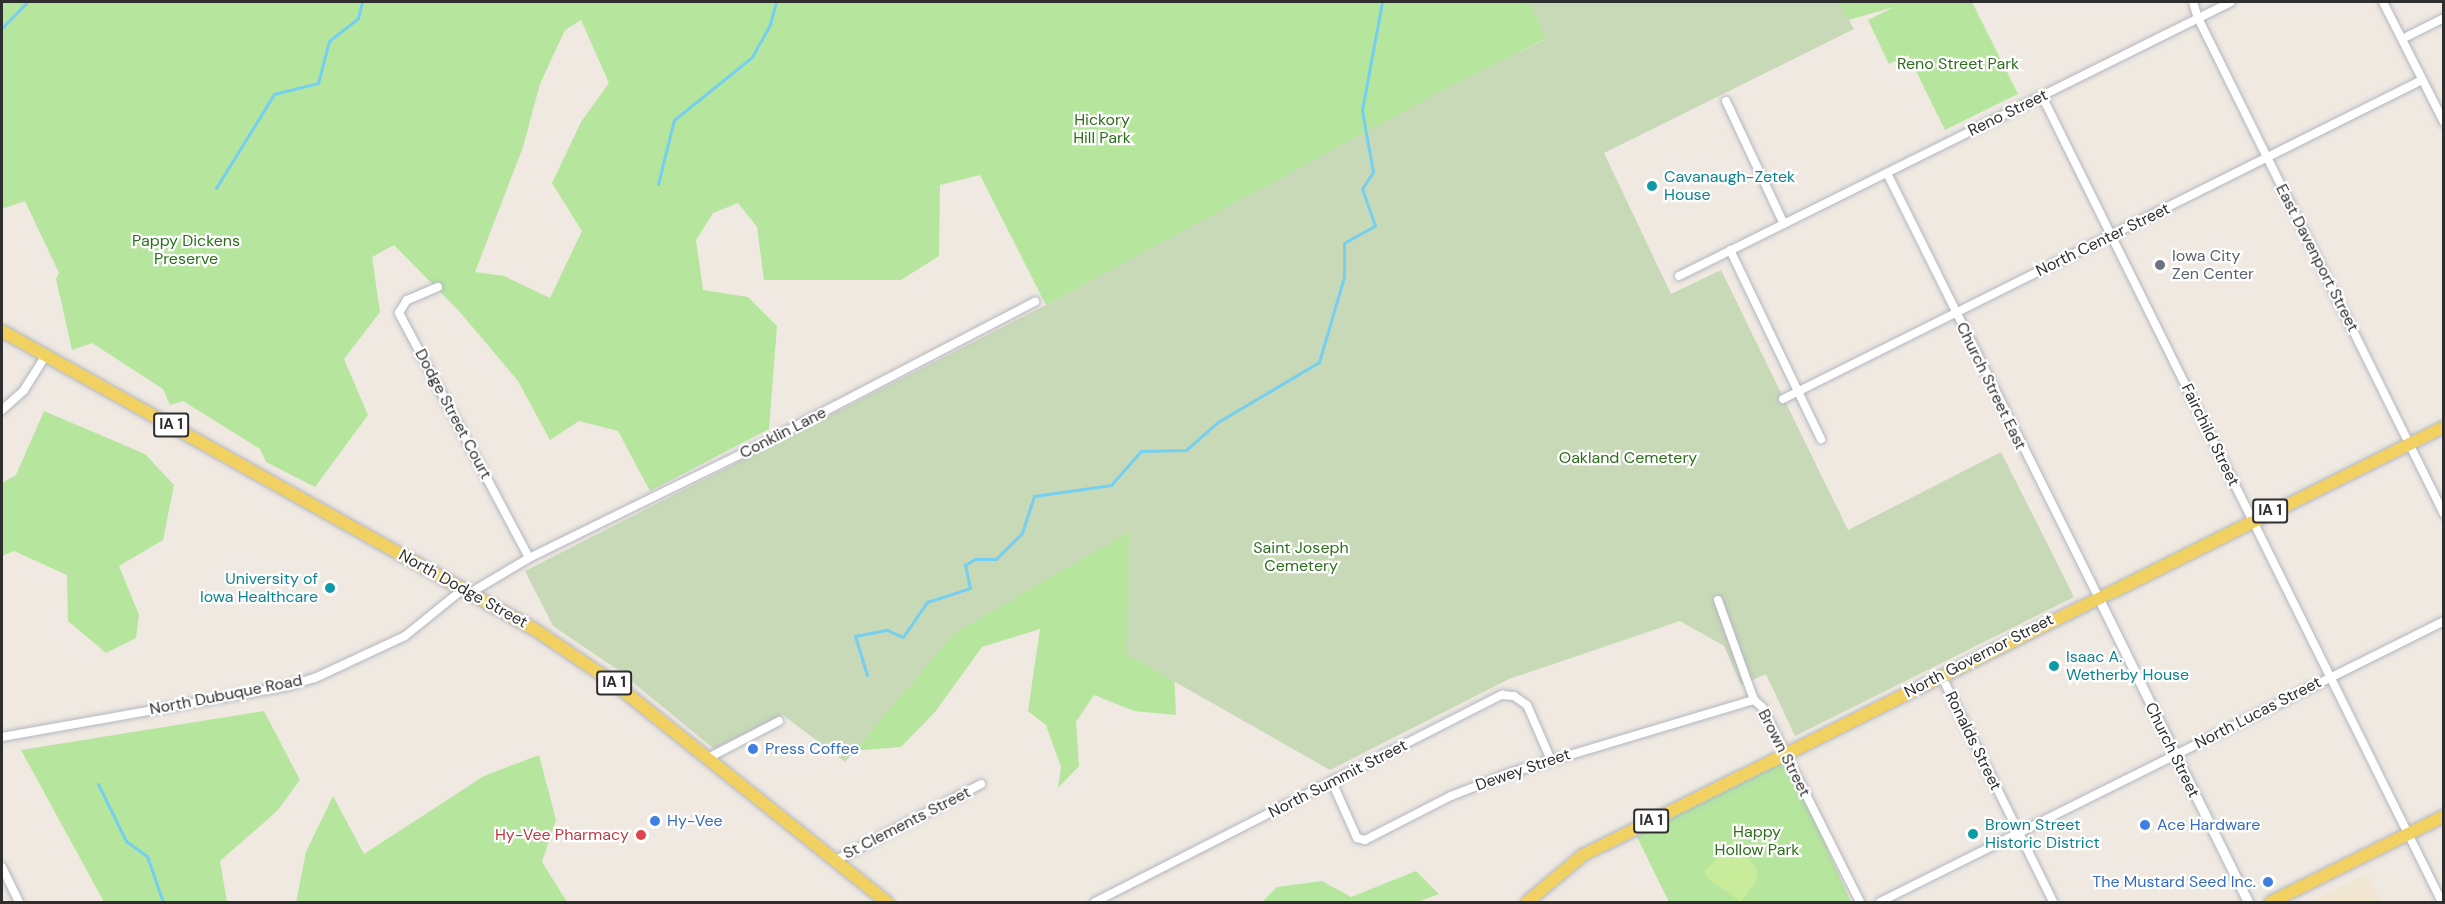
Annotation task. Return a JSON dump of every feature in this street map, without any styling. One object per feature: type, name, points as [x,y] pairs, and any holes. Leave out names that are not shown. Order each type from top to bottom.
[{"type":"main road","name":"North Dodge Street","points":[[2,331],[466,591],[568,651],[708,758],[887,903]]},
{"type":"main road","name":"North Governor Street","points":[[1527,903],[1583,855],[2252,520],[2444,427]]},
{"type":"main road","points":[[2271,903],[2444,816]]},
{"type":"street","name":"East Davenport Street","points":[[2193,2],[2198,18],[2266,158],[2444,514]]},
{"type":"street","name":"Reno Street","points":[[1679,276],[2231,2]]},
{"type":"street","points":[[2383,2],[2444,122]]},
{"type":"street","points":[[2402,39],[2444,18]]},
{"type":"street","name":"North Center Street","points":[[1783,399],[2422,80]]},
{"type":"street","name":"Fairchild Street","points":[[2042,96],[2442,903]]},
{"type":"street","points":[[1726,101],[1784,224]]},
{"type":"street","name":"Church Street East","points":[[1887,173],[2098,597]]},
{"type":"street","points":[[1730,250],[1821,440]]},
{"type":"street","name":"Dodge Street Court","points":[[438,287],[407,300],[399,313],[529,558]]},
{"type":"street","name":"Conklin Lane","points":[[466,591],[754,448],[1035,302]]},
{"type":"street","points":[[2,410],[24,390],[46,355]]},
{"type":"street","name":"North Dubuque Road","points":[[2,737],[288,686],[315,678],[405,636],[466,591]]},
{"type":"street","name":"Church Street","points":[[2098,597],[2248,903]]},
{"type":"street","name":"Brown Street","points":[[1718,600],[1754,700],[1762,707],[1860,903]]},
{"type":"street","name":"North Lucas Street","points":[[1880,903],[2444,621]]},
{"type":"street","name":"Ronalds Street","points":[[1941,675],[2053,903]]},
{"type":"street","name":"North Summit Street","points":[[1095,903],[1502,695],[1514,696],[1527,705],[1551,760]]},
{"type":"street","name":"Dewey Street","points":[[1332,782],[1357,838],[1365,840],[1466,790],[1551,760],[1754,700]]},
{"type":"street","points":[[708,758],[779,721]]},
{"type":"street","name":"St Clements Street","points":[[834,861],[981,784]]},
{"type":"street","points":[[2,867],[19,903]]},
{"type":"shaded area","points":[[2367,874],[2382,902],[2311,902]]},
{"type":"green space","points":[[2,2],[1533,2],[1547,38],[1519,52],[1174,669],[1176,715],[1134,711],[1094,695],[1076,722],[1079,766],[1058,788],[1061,767],[1046,725],[1028,711],[1040,629],[982,647],[935,712],[901,747],[838,752],[1104,274],[1046,305],[980,175],[940,185],[939,256],[901,280],[764,280],[757,227],[738,203],[713,213],[696,240],[703,290],[748,297],[777,326],[769,429],[650,491],[618,431],[579,421],[550,440],[518,381],[459,311],[394,245],[372,257],[380,312],[344,359],[368,415],[315,487],[266,462],[260,449],[183,401],[170,405],[163,389],[92,343],[72,350],[56,279],[59,273],[25,201],[2,209]],"holes":[[[581,20],[609,83],[581,122],[552,183],[582,231],[550,298],[504,276],[475,272],[523,147],[540,84],[565,30]]]},
{"type":"green space","points":[[1530,2],[1839,2],[1854,29],[1604,153],[1671,294],[1721,270],[1848,530],[2001,452],[2074,597],[1795,736],[1766,674],[1741,685],[1724,646],[1680,621],[1509,679],[1330,770],[1126,654],[1129,532],[955,633],[845,762],[783,715],[714,749],[618,670],[553,626],[525,571],[1046,305],[1462,80],[1546,39]]},
{"type":"green space","name":"Reno Street Park","points":[[1831,2],[1972,2],[2018,94],[1945,130],[1908,55],[1889,64],[1868,20],[1894,7],[1841,22]]},
{"type":"green space","points":[[44,411],[145,454],[174,485],[163,540],[119,566],[139,615],[136,638],[106,653],[68,621],[67,575],[14,551],[2,556],[2,483],[16,475]]},
{"type":"green space","points":[[264,711],[300,780],[277,811],[220,861],[227,902],[104,902],[21,750]]},
{"type":"green space","name":"Happy Hollow Park","points":[[1785,754],[1851,902],[1669,902],[1637,837]]},
{"type":"green space","points":[[539,755],[556,820],[542,862],[567,902],[296,902],[306,852],[333,796],[364,854],[484,776]]},
{"type":"green space","points":[[1735,840],[1758,871],[1756,882],[1741,902],[1706,877],[1705,871]]},
{"type":"green space","points":[[1416,871],[1439,894],[1417,902],[1262,902],[1277,887],[1322,881],[1351,897]]},
{"type":"waterway","points":[[2,28],[27,2]]},
{"type":"waterway","points":[[216,188],[274,94],[318,83],[329,41],[358,18],[362,2]]},
{"type":"waterway","points":[[658,184],[674,120],[752,57],[770,24],[776,2]]},
{"type":"waterway","points":[[867,675],[855,636],[887,630],[903,637],[927,602],[970,588],[965,565],[975,559],[996,559],[1022,533],[1034,496],[1111,485],[1141,451],[1186,450],[1218,422],[1319,362],[1344,277],[1344,243],[1375,226],[1362,189],[1373,172],[1362,110],[1382,2]]},
{"type":"waterway","points":[[98,784],[126,841],[147,856],[163,902]]},
{"type":"place","name":"Cavanaugh-Zetek House","points":[[1652,186]]},
{"type":"place","name":"Iowa City Zen Center","points":[[2160,265]]},
{"type":"place","name":"University of Iowa Healthcare","points":[[330,588]]},
{"type":"place","name":"Isaac A. Wetherby House","points":[[2054,666]]},
{"type":"place","name":"Press Coffee","points":[[753,749]]},
{"type":"place","name":"Hy-Vee","points":[[655,821]]},
{"type":"place","name":"Ace Hardware","points":[[2145,825]]},
{"type":"place","name":"Brown Street Historic District","points":[[1973,834]]},
{"type":"place","name":"Hy-Vee Pharmacy","points":[[641,835]]},
{"type":"place","name":"The Mustard Seed Inc.","points":[[2268,882]]},
{"type":"park label","name":"Hickory Hill Park","points":[[1102,129]]},
{"type":"park label","name":"Pappy Dickens Preserve","points":[[186,250]]},
{"type":"park label","name":"Oakland Cemetery","points":[[1628,458]]},
{"type":"park label","name":"Saint Joseph Cemetery","points":[[1301,557]]}]
